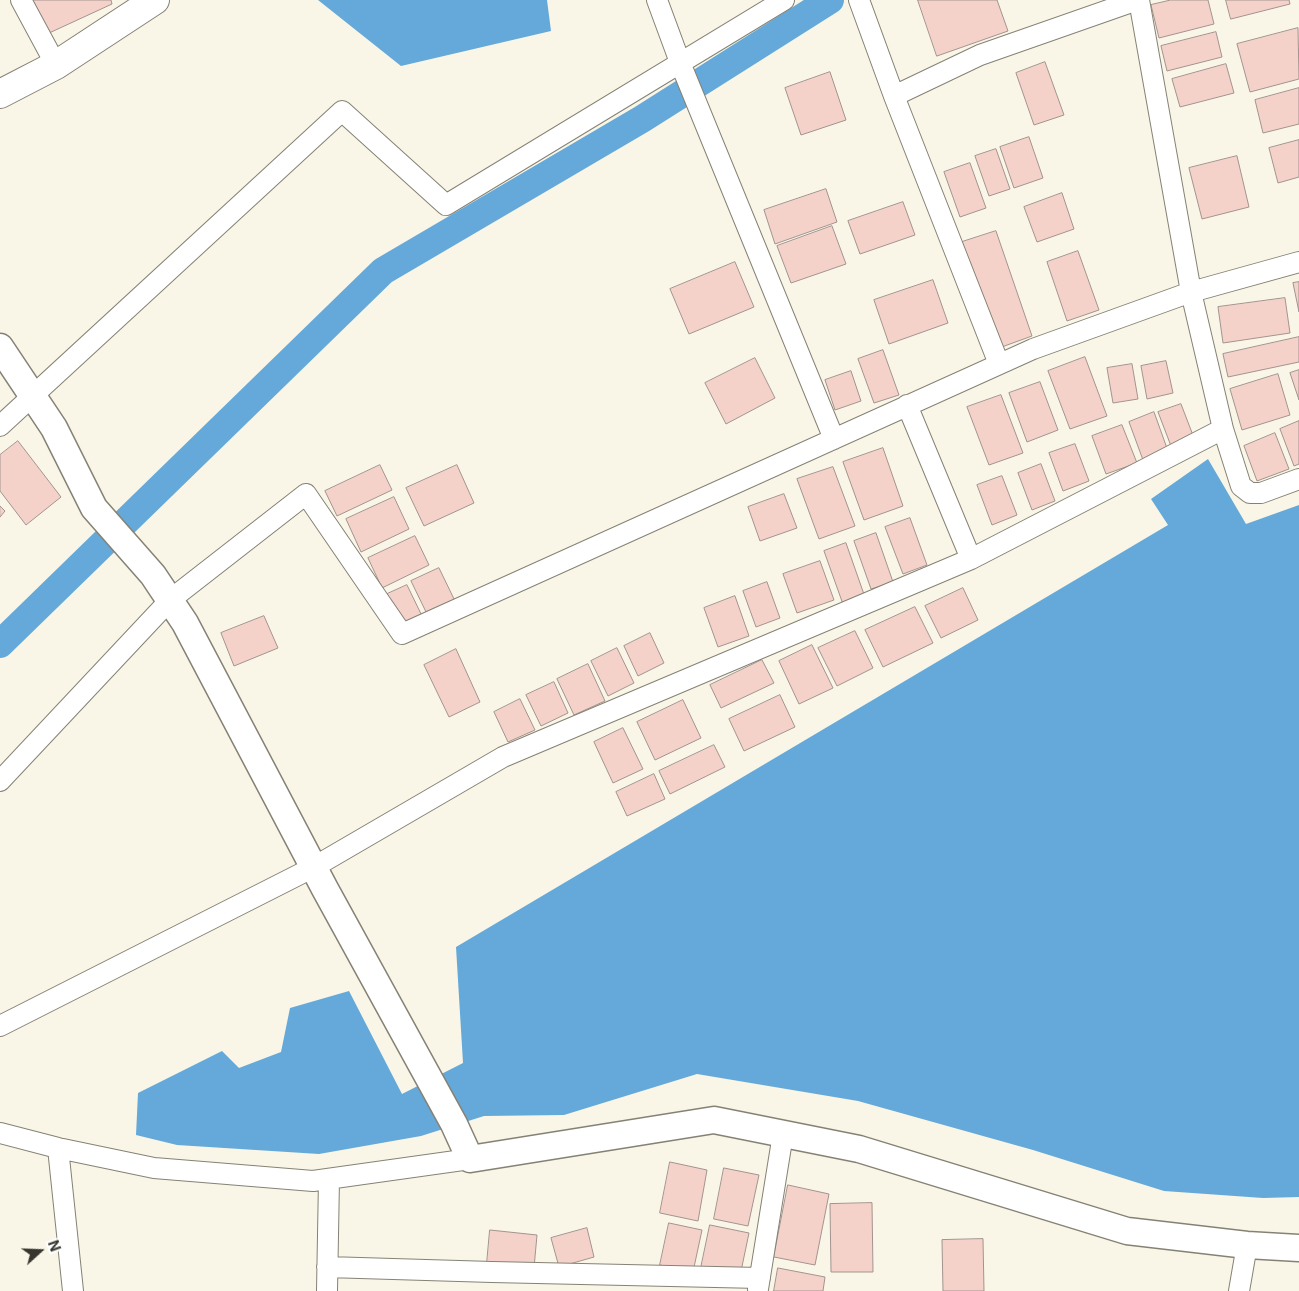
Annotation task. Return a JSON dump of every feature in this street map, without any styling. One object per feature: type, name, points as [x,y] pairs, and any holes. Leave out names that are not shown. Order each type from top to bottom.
[{"type":"main road","points":[[0,94],[56,65],[155,0]]},
{"type":"street","points":[[21,0],[56,65]]},
{"type":"street","points":[[657,0],[680,64],[834,438]]},
{"type":"street","points":[[0,426],[342,111],[446,205],[784,0]]},
{"type":"street","points":[[894,96],[980,55],[1138,0],[1191,292],[1223,429],[1241,486],[1250,493],[1261,493],[1299,479]]},
{"type":"street","points":[[861,5],[894,96],[999,364]]},
{"type":"street","points":[[0,781],[170,600],[306,494],[402,634],[1033,349],[1191,292],[1299,262]]},
{"type":"street","points":[[0,347],[54,428],[94,508],[153,575],[185,623],[314,867],[454,1124],[470,1159]]},
{"type":"street","points":[[907,405],[970,559]]},
{"type":"street","points":[[0,1026],[314,867],[503,757],[970,559],[1223,429]]},
{"type":"street","points":[[0,1133],[58,1148],[154,1168],[313,1182],[714,1120],[860,1149],[1127,1231],[1247,1245],[1299,1248]]},
{"type":"street","points":[[327,1266],[492,1282],[759,1284],[783,1134]]},
{"type":"street","points":[[58,1148],[73,1291]]},
{"type":"street","points":[[327,1291],[329,1179]]},
{"type":"street","points":[[1239,1291],[1247,1245]]},
{"type":"water","points":[[318,0],[547,0],[551,31],[401,66]]},
{"type":"water","points":[[1208,459],[1246,524],[1299,505],[1299,1197],[1263,1198],[1164,1191],[1033,1150],[858,1101],[697,1074],[564,1115],[484,1116],[421,1136],[319,1154],[177,1145],[136,1135],[138,1093],[222,1051],[239,1068],[281,1052],[290,1008],[349,991],[402,1094],[463,1063],[456,947],[1168,525],[1151,499]]},
{"type":"building","points":[[32,0],[111,0],[112,4],[47,34]]},
{"type":"building","points":[[918,0],[997,0],[1008,31],[937,56]]},
{"type":"building","points":[[1171,0],[1208,0],[1214,24],[1159,38],[1151,5]]},
{"type":"building","points":[[1226,0],[1289,0],[1290,4],[1231,19]]},
{"type":"building","points":[[1298,28],[1299,79],[1250,92],[1237,44]]},
{"type":"building","points":[[1216,32],[1222,57],[1167,71],[1161,46]]},
{"type":"building","points":[[1045,62],[1064,115],[1034,125],[1016,73]]},
{"type":"building","points":[[1226,64],[1234,93],[1180,107],[1172,79]]},
{"type":"building","points":[[830,72],[846,120],[801,135],[785,88]]},
{"type":"building","points":[[1299,88],[1299,124],[1263,133],[1255,100]]},
{"type":"building","points":[[1029,137],[1043,178],[1014,188],[1000,147]]},
{"type":"building","points":[[1299,140],[1299,177],[1278,183],[1269,148]]},
{"type":"building","points":[[996,149],[1010,189],[989,196],[975,156]]},
{"type":"building","points":[[1237,156],[1249,207],[1202,219],[1189,168]]},
{"type":"building","points":[[970,163],[986,208],[960,217],[944,172]]},
{"type":"building","points":[[826,189],[837,222],[775,244],[764,210]]},
{"type":"building","points":[[1062,193],[1074,229],[1037,242],[1024,207]]},
{"type":"building","points":[[903,202],[915,235],[860,254],[848,221]]},
{"type":"building","points":[[832,226],[846,264],[791,283],[777,246]]},
{"type":"building","points":[[996,231],[1032,336],[999,348],[962,242]]},
{"type":"building","points":[[1078,251],[1099,310],[1067,321],[1047,262]]},
{"type":"building","points":[[735,262],[754,307],[689,334],[670,289]]},
{"type":"building","points":[[933,280],[948,323],[889,344],[874,300]]},
{"type":"building","points":[[1299,282],[1299,312],[1293,283]]},
{"type":"building","points":[[1285,298],[1290,333],[1223,343],[1218,307]]},
{"type":"building","points":[[1299,337],[1299,362],[1228,377],[1223,354]]},
{"type":"building","points":[[883,350],[899,395],[874,403],[858,359]]},
{"type":"building","points":[[1085,357],[1107,416],[1070,429],[1048,371]]},
{"type":"building","points":[[755,358],[775,398],[726,424],[705,383]]},
{"type":"building","points":[[1166,361],[1173,393],[1147,399],[1141,366]]},
{"type":"building","points":[[1132,364],[1138,399],[1113,403],[1107,368]]},
{"type":"building","points":[[1299,370],[1299,400],[1290,373]]},
{"type":"building","points":[[851,371],[861,401],[835,410],[825,380]]},
{"type":"building","points":[[1278,374],[1290,415],[1242,430],[1230,389]]},
{"type":"building","points":[[1040,382],[1058,430],[1027,442],[1009,393]]},
{"type":"building","points":[[1001,395],[1023,453],[989,465],[967,407]]},
{"type":"building","points":[[1181,404],[1194,438],[1171,446],[1158,412]]},
{"type":"building","points":[[1154,412],[1168,451],[1143,460],[1129,422]]},
{"type":"building","points":[[1299,421],[1299,464],[1294,466],[1280,429]]},
{"type":"building","points":[[1122,425],[1137,463],[1106,474],[1092,436]]},
{"type":"building","points":[[1275,433],[1289,469],[1257,481],[1244,446]]},
{"type":"building","points":[[18,441],[61,497],[26,525],[0,491],[0,455]]},
{"type":"building","points":[[1075,444],[1089,481],[1063,491],[1049,453]]},
{"type":"building","points":[[883,448],[903,506],[864,520],[843,462]]},
{"type":"building","points":[[1041,464],[1055,501],[1032,510],[1018,473]]},
{"type":"building","points":[[380,465],[392,490],[337,516],[325,491]]},
{"type":"building","points":[[457,465],[474,503],[424,526],[406,488]]},
{"type":"building","points":[[833,467],[855,526],[819,539],[797,479]]},
{"type":"building","points":[[1002,476],[1017,515],[992,525],[977,485]]},
{"type":"building","points":[[784,494],[797,528],[760,541],[748,507]]},
{"type":"building","points":[[394,497],[409,529],[361,552],[346,519]]},
{"type":"building","points":[[0,506],[5,511],[0,517]]},
{"type":"building","points":[[910,518],[927,565],[903,574],[885,527]]},
{"type":"building","points":[[876,533],[893,582],[871,589],[854,541]]},
{"type":"building","points":[[415,536],[429,565],[382,588],[368,558]]},
{"type":"building","points":[[846,543],[866,600],[844,607],[824,551]]},
{"type":"building","points":[[820,561],[834,600],[797,613],[783,574]]},
{"type":"building","points":[[439,568],[455,601],[427,614],[411,581]]},
{"type":"building","points":[[767,582],[780,618],[756,627],[743,591]]},
{"type":"building","points":[[407,585],[423,618],[401,629],[385,595]]},
{"type":"building","points":[[963,588],[978,620],[941,638],[925,606]]},
{"type":"building","points":[[735,596],[749,636],[718,647],[704,608]]},
{"type":"building","points":[[915,607],[933,643],[883,667],[865,630]]},
{"type":"building","points":[[264,616],[278,648],[234,666],[221,633]]},
{"type":"building","points":[[855,631],[873,668],[837,686],[818,648]]},
{"type":"building","points":[[650,633],[664,663],[638,676],[624,646]]},
{"type":"building","points":[[812,645],[833,688],[799,704],[779,661]]},
{"type":"building","points":[[617,648],[634,683],[608,696],[591,661]]},
{"type":"building","points":[[456,649],[480,702],[449,717],[424,665]]},
{"type":"building","points":[[762,660],[774,683],[721,708],[710,685]]},
{"type":"building","points":[[588,664],[605,701],[574,715],[557,679]]},
{"type":"building","points":[[554,682],[568,713],[541,726],[526,695]]},
{"type":"building","points":[[780,695],[795,727],[744,751],[729,719]]},
{"type":"building","points":[[520,699],[535,730],[508,742],[494,712]]},
{"type":"building","points":[[683,700],[701,738],[655,760],[637,722]]},
{"type":"building","points":[[623,728],[643,769],[613,783],[594,742]]},
{"type":"building","points":[[714,745],[725,767],[670,794],[659,771]]},
{"type":"building","points":[[654,774],[665,799],[627,816],[616,792]]},
{"type":"building","points":[[670,1162],[707,1170],[698,1221],[660,1213]]},
{"type":"building","points":[[724,1168],[759,1175],[748,1226],[714,1219]]},
{"type":"building","points":[[788,1185],[829,1194],[815,1265],[774,1257]]},
{"type":"building","points":[[872,1203],[873,1272],[831,1272],[830,1204]]},
{"type":"building","points":[[669,1223],[702,1230],[693,1272],[660,1265]]},
{"type":"building","points":[[710,1225],[749,1233],[740,1276],[701,1268]]},
{"type":"building","points":[[587,1228],[594,1257],[559,1267],[551,1238]]},
{"type":"building","points":[[490,1230],[537,1235],[534,1268],[487,1263]]},
{"type":"building","points":[[983,1239],[984,1291],[943,1291],[942,1240]]},
{"type":"building","points":[[778,1268],[825,1277],[823,1291],[774,1291]]},
{"type":"waterway","points":[[0,644],[383,271],[642,119],[830,0]]}]
